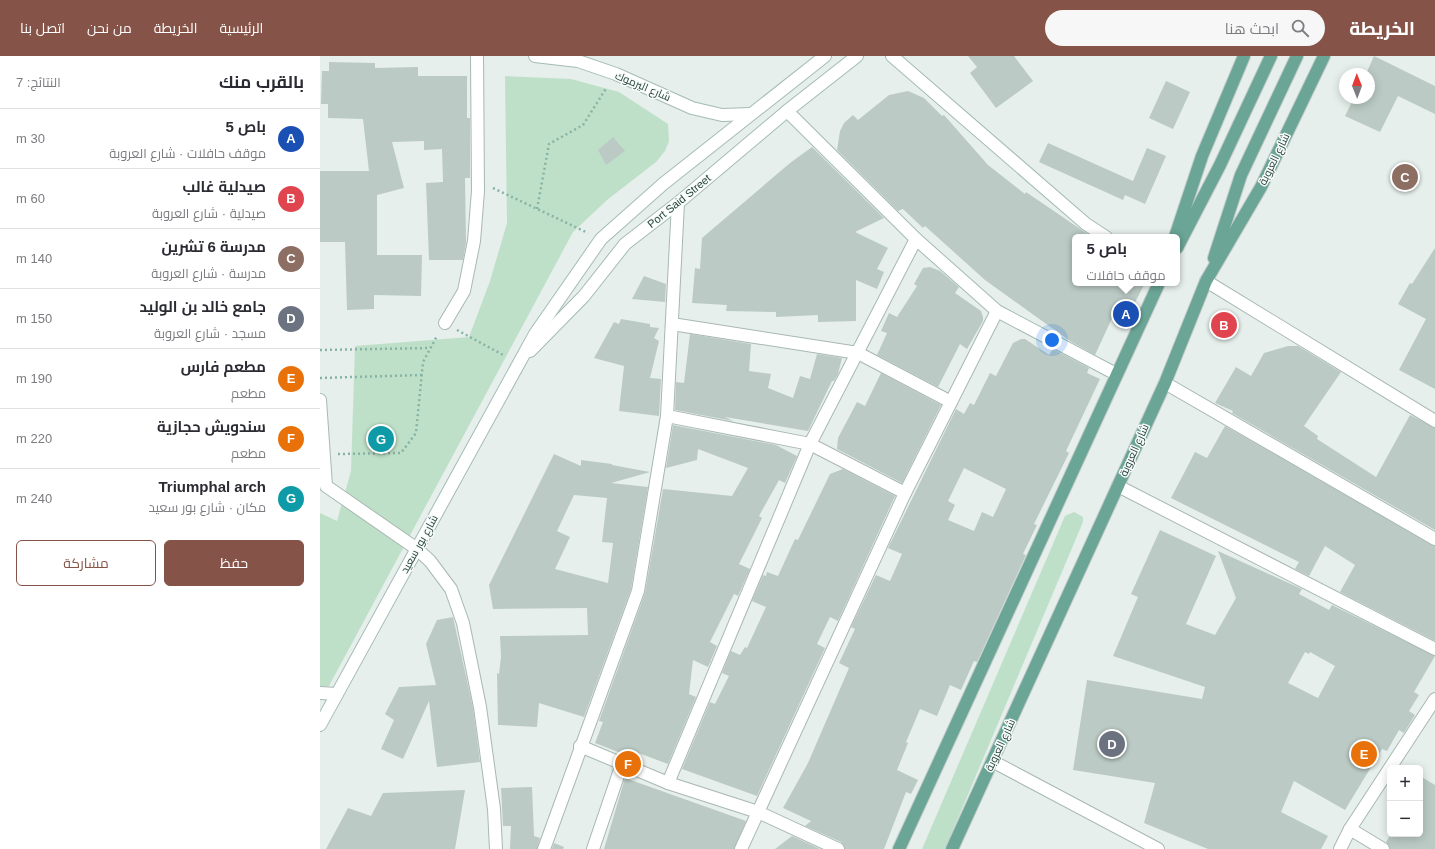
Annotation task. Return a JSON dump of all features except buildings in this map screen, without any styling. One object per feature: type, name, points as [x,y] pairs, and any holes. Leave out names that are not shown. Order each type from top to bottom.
[{"type":"main road","points":[[1176,234],[1202,156],[1244,56]]},
{"type":"main road","points":[[1180,242],[1220,165],[1271,56]]},
{"type":"main road","points":[[1206,281],[1241,175],[1296,56]]},
{"type":"main road","name":"شارع العروبة","points":[[952,849],[1165,383],[1206,281],[1260,187],[1324,56]]},
{"type":"main road","points":[[899,849],[1158,286]]},
{"type":"street","points":[[444,323],[464,291],[470,266],[477,216],[477,56]]},
{"type":"street","name":"شارع اليرموك","points":[[535,56],[578,62],[616,74],[692,108],[722,115],[750,114]]},
{"type":"street","points":[[518,363],[562,292],[601,239],[663,184],[824,56]]},
{"type":"street","name":"Port Said Street","points":[[518,363],[584,296],[625,244],[678,203],[787,111],[857,56]]},
{"type":"street","points":[[892,56],[1086,224],[1101,234]]},
{"type":"street","points":[[787,111],[916,239],[997,311],[1116,374]]},
{"type":"street","points":[[544,849],[580,746],[638,591],[667,416],[678,203]]},
{"type":"street","points":[[668,783],[810,444],[916,239]]},
{"type":"street","points":[[1206,281],[1435,420]]},
{"type":"street","points":[[741,849],[905,493],[997,311]]},
{"type":"street","points":[[672,324],[858,353],[951,402]]},
{"type":"street","name":"شارع بور سعيد","points":[[320,725],[518,363]]},
{"type":"street","points":[[1165,383],[1435,539]]},
{"type":"street","points":[[320,400],[320,424],[326,486],[416,549],[434,565],[451,589],[463,623],[478,693],[487,750],[496,849]]},
{"type":"street","points":[[667,416],[810,444],[905,493]]},
{"type":"street","points":[[1118,486],[1435,649]]},
{"type":"street","points":[[320,693],[337,694]]},
{"type":"street","points":[[1340,849],[1350,829],[1435,699]]},
{"type":"street","points":[[580,746],[668,783],[758,812],[838,849]]},
{"type":"street","points":[[992,761],[1158,849]]},
{"type":"street","points":[[593,849],[622,764]]},
{"type":"street","points":[[1350,829],[1383,849]]},
{"type":"path","points":[[538,209],[549,144],[583,125],[616,74]]},
{"type":"path","points":[[478,180],[601,239]]},
{"type":"path","points":[[324,454],[401,453],[416,433],[423,362],[444,323],[518,363]]},
{"type":"path","points":[[320,350],[431,348]]},
{"type":"path","points":[[320,378],[422,374]]},
{"type":"green space","points":[[505,76],[571,79],[619,92],[668,124],[669,141],[665,151],[656,162],[607,200],[573,232],[329,686],[320,687],[320,513],[337,521],[351,471],[355,346],[469,337],[490,281],[507,223]]},
{"type":"green space","points":[[1074,512],[1083,517],[1083,522],[945,849],[922,849],[1065,516]]},
{"type":"place","name":"مدرسة 6 تشرين","points":[[1405,177]]},
{"type":"place","name":"باص 5","points":[[1126,314]]},
{"type":"place","name":"صيدلية غالب","points":[[1224,325]]},
{"type":"place","name":"Triumphal arch","points":[[381,439]]},
{"type":"place","name":"جامع خالد بن الوليد","points":[[1112,744]]},
{"type":"place","name":"مطعم فارس","points":[[1364,754]]},
{"type":"place","name":"سندويش حجازية","points":[[628,764]]}]
